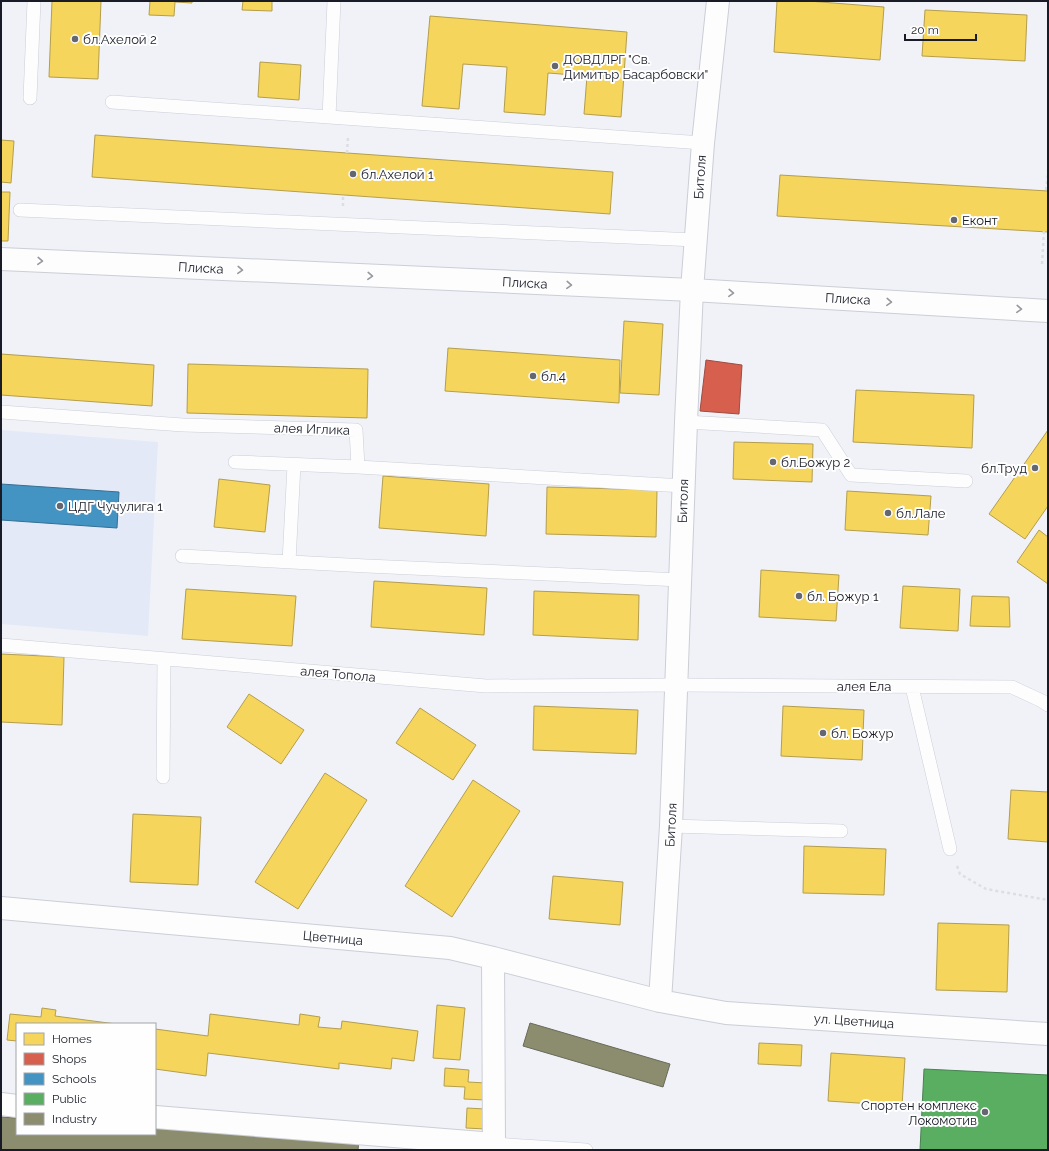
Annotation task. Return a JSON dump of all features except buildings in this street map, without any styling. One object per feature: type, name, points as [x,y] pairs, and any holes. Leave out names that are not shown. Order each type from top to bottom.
[{"type":"street","name":"Битоля","points":[[660,1001],[671,826],[692,290],[703,143],[718,1]]},
{"type":"street","name":"Плиска","points":[[1,259],[692,290],[1048,311]]},
{"type":"street","name":"Цветница","points":[[1,908],[450,948],[660,1001]]},
{"type":"street","points":[[156,1117],[494,1144],[493,958]]},
{"type":"street","name":"ул. Цветница","points":[[660,1001],[726,1013],[1048,1034]]},
{"type":"street","points":[[1,1104],[16,1106]]},
{"type":"lane","points":[[30,98],[34,1]]},
{"type":"lane","points":[[329,117],[334,1]]},
{"type":"lane","points":[[112,102],[703,143]]},
{"type":"lane","points":[[20,210],[696,240]]},
{"type":"lane","name":"алея Иглика","points":[[1,412],[183,425],[356,430],[358,467]]},
{"type":"lane","points":[[686,422],[822,430],[851,475],[966,481]]},
{"type":"lane","points":[[235,462],[358,467],[684,486]]},
{"type":"lane","points":[[289,562],[294,465]]},
{"type":"lane","points":[[182,556],[681,580]]},
{"type":"lane","name":"алея Топола","points":[[1,645],[164,660],[486,686],[677,686]]},
{"type":"lane","points":[[163,777],[164,660]]},
{"type":"lane","name":"алея Ела","points":[[677,686],[1012,687],[1048,705]]},
{"type":"lane","points":[[912,686],[950,849]]},
{"type":"lane","points":[[671,826],[841,831]]},
{"type":"lane","points":[[494,1144],[586,1150]]},
{"type":"path","points":[[1046,190],[1048,175]]},
{"type":"path","points":[[1042,264],[1044,231]]},
{"type":"path","points":[[950,849],[960,874],[986,889],[1048,900]]},
{"type":"shaded area","points":[[1,430],[158,442],[148,636],[1,624]]},
{"type":"place","name":"бл.Ахелой 2","points":[[75,39]]},
{"type":"place","name":"ДОВДЛРГ \"Св. Димитър Басарбовски\"","points":[[555,66]]},
{"type":"place","name":"бл.Ахелой 1","points":[[353,174]]},
{"type":"place","name":"Еконт","points":[[954,220]]},
{"type":"place","name":"бл.4","points":[[533,376]]},
{"type":"place","name":"бл.Божур 2","points":[[773,462]]},
{"type":"place","name":"бл.Труд","points":[[1035,468]]},
{"type":"place","name":"ЦДГ Чучулига 1","points":[[60,506]]},
{"type":"place","name":"бл.Лале","points":[[888,513]]},
{"type":"place","name":"бл. Божур 1","points":[[799,596]]},
{"type":"place","name":"бл. Божур","points":[[823,733]]},
{"type":"place","name":"Спортен комплекс Локомотив","points":[[985,1112]]}]
